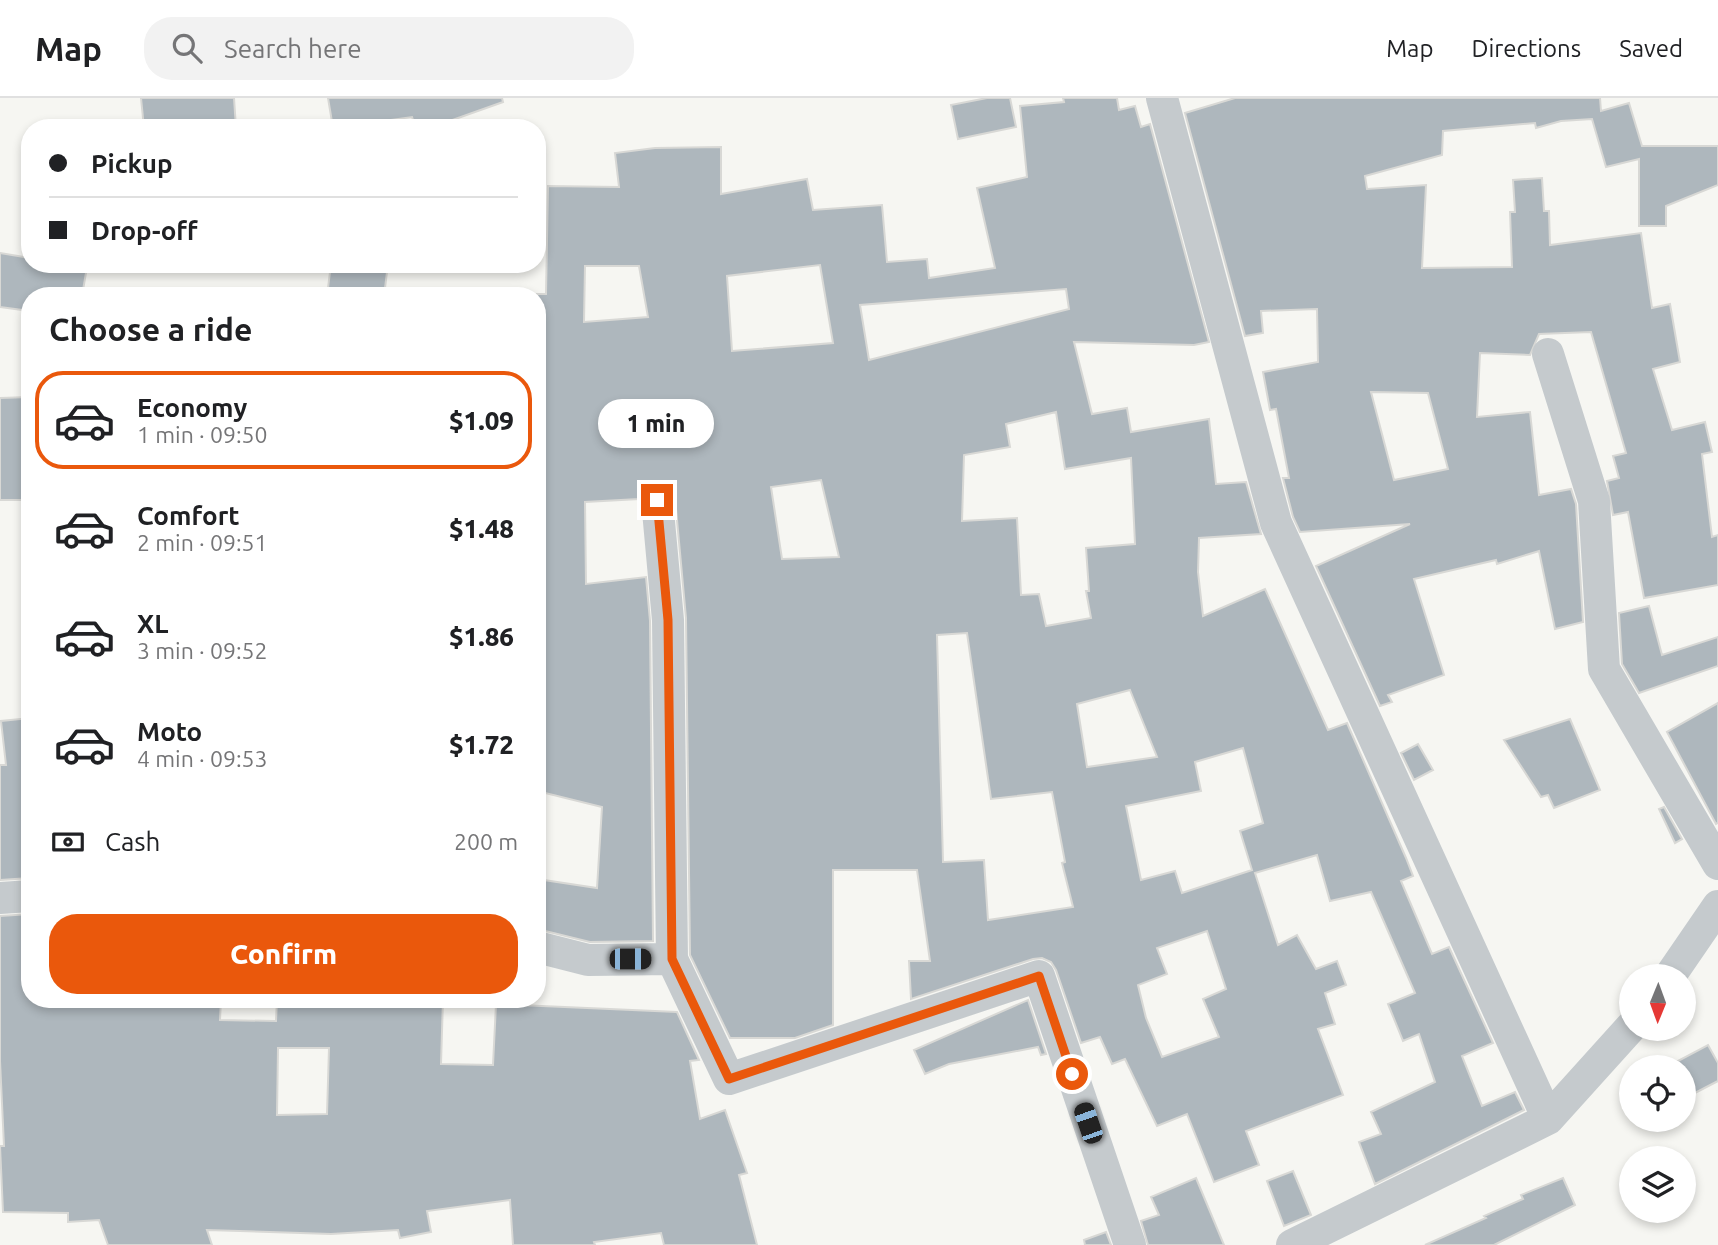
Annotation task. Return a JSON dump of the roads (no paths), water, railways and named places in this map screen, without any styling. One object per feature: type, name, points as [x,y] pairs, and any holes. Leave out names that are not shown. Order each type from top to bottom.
[{"type":"street","points":[[1162,98],[1276,523],[1548,1119]]},
{"type":"street","points":[[1548,354],[1594,501],[1604,669],[1718,863]]},
{"type":"street","points":[[657,500],[668,620],[672,959],[729,1079],[1039,976],[1130,1245]]},
{"type":"street","points":[[0,898],[21,897]]},
{"type":"street","points":[[1678,964],[1718,906]]},
{"type":"street","points":[[546,949],[588,960],[672,959]]},
{"type":"street","points":[[1292,1245],[1548,1119],[1619,1040]]}]
